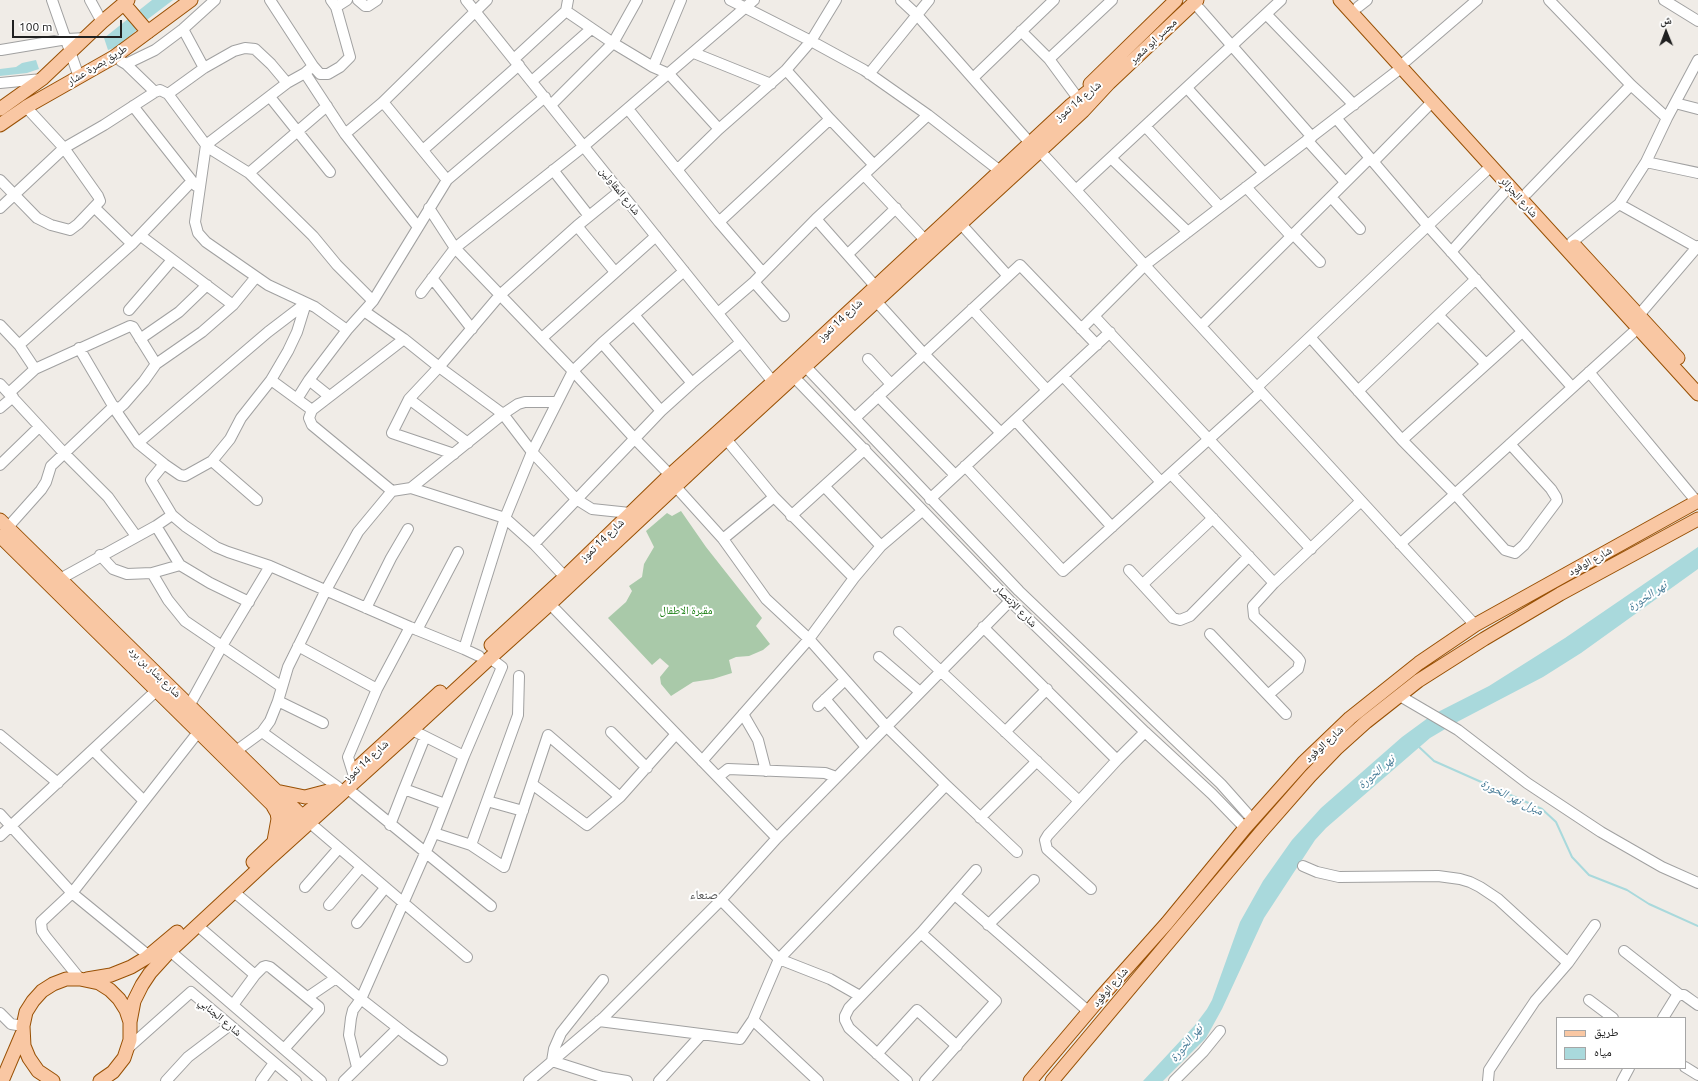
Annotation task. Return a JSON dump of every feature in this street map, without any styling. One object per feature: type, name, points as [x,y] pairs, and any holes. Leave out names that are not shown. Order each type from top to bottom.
[{"type":"main road","name":"طريق بصرة عشار","points":[[0,125],[26,107],[79,77],[120,61],[146,30],[191,0]]},
{"type":"main road","points":[[1074,101],[1176,0]]},
{"type":"main road","name":"شارع الجزائر","points":[[1340,0],[1404,64],[1527,193],[1572,242],[1617,298]]},
{"type":"main road","points":[[1083,112],[1196,2]]},
{"type":"main road","name":"مجسر ابو شعير","points":[[1107,80],[1196,2]]},
{"type":"main road","name":"شارع الجزائر","points":[[1359,2],[1432,102],[1490,167],[1617,298],[1698,394]]},
{"type":"main road","points":[[0,106],[42,79],[102,22],[127,4],[146,30]]},
{"type":"main road","name":"شارع 14 تموز","points":[[343,788],[352,773],[484,657],[550,604],[726,439],[961,224],[1035,147],[1074,101],[1107,80]]},
{"type":"main road","name":"شارع 14 تموز","points":[[127,1049],[130,1040],[130,1022],[134,1001],[150,973],[170,951],[234,892],[301,824],[412,730],[484,657],[670,475],[773,382],[1000,171],[1083,112],[1107,80]]},
{"type":"main road","name":"شارع الجزائر","points":[[1634,317],[1698,381]]},
{"type":"main road","name":"شارع الوفود","points":[[1030,1081],[1167,923],[1249,824],[1303,763],[1350,718],[1419,663],[1475,625],[1698,501]]},
{"type":"main road","name":"شارع الوفود","points":[[1052,1081],[1261,832],[1310,776],[1366,722],[1418,682],[1484,639],[1560,594],[1698,519]]},
{"type":"main road","name":"شارع بشار بن برد","points":[[3,528],[60,579],[236,751],[273,797]]},
{"type":"main road","name":"شارع بشار بن برد","points":[[3,528],[157,690],[199,731],[301,824]]},
{"type":"main road","points":[[274,841],[278,824],[273,797],[313,796],[343,788]]},
{"type":"main road","name":"شارع 14 تموز","points":[[22,1030],[26,1012],[42,991],[53,984],[66,979],[83,979],[111,975],[131,967],[149,956],[166,943],[274,841],[301,824]]},
{"type":"main road","points":[[83,979],[99,983],[110,990],[119,999],[126,1010],[130,1022]]},
{"type":"main road","points":[[2,1081],[22,1030]]},
{"type":"main road","points":[[22,1030],[24,1046],[29,1058],[38,1071],[53,1081]]},
{"type":"main road","points":[[100,1081],[113,1072],[124,1058],[127,1049]]},
{"type":"street","points":[[52,0],[67,39],[79,77]]},
{"type":"street","points":[[90,0],[102,22]]},
{"type":"street","points":[[120,61],[155,50],[183,29],[215,0]]},
{"type":"street","points":[[270,0],[313,66],[320,74],[328,74],[340,67],[350,56],[334,3],[348,0]]},
{"type":"street","points":[[358,0],[365,6],[368,6],[377,0]]},
{"type":"street","name":"شارع المقاولين","points":[[466,0],[773,382]]},
{"type":"street","points":[[345,134],[383,102],[487,0]]},
{"type":"street","points":[[423,150],[516,62],[566,11],[568,0]]},
{"type":"street","points":[[297,399],[309,380],[347,330],[372,301],[418,227],[428,208],[447,180],[548,101],[613,43],[637,0]]},
{"type":"street","points":[[653,67],[681,0]]},
{"type":"street","points":[[730,0],[812,41],[869,74],[928,115],[1000,171]]},
{"type":"street","points":[[421,293],[455,248],[584,146],[754,0]]},
{"type":"street","points":[[677,170],[719,129],[786,70],[812,41],[836,0]]},
{"type":"street","points":[[901,0],[917,15],[1035,147],[1475,625]]},
{"type":"street","points":[[869,74],[929,0]]},
{"type":"street","points":[[973,78],[1054,0]]},
{"type":"street","points":[[1049,59],[1112,0]]},
{"type":"street","points":[[1076,190],[1281,0]]},
{"type":"street","points":[[1549,0],[1631,85],[1667,118]]},
{"type":"street","points":[[1664,0],[1698,21]]},
{"type":"street","points":[[1081,329],[1145,265],[1354,105],[1404,64],[1473,1]]},
{"type":"street","points":[[1196,2],[1345,182]]},
{"type":"street","points":[[566,11],[613,43],[653,67],[669,74],[719,129]]},
{"type":"street","points":[[1266,14],[1354,105]]},
{"type":"street","points":[[183,29],[204,68]]},
{"type":"street","points":[[532,81],[591,29]]},
{"type":"street","points":[[1021,31],[1049,59],[1074,101]]},
{"type":"street","points":[[0,50],[67,39],[86,38]]},
{"type":"street","points":[[168,94],[204,68],[234,51],[245,48],[255,49],[271,64],[287,83]]},
{"type":"street","points":[[694,53],[771,84]]},
{"type":"street","points":[[1572,242],[1619,204],[1646,162],[1667,118],[1698,60]]},
{"type":"street","points":[[120,61],[155,92]]},
{"type":"street","points":[[313,66],[305,73],[287,83],[206,145],[195,222],[198,233],[206,242],[256,277],[315,307],[347,330]]},
{"type":"street","points":[[786,70],[874,165]]},
{"type":"street","points":[[305,73],[345,134],[418,227]]},
{"type":"street","points":[[0,83],[42,79]]},
{"type":"street","points":[[1527,193],[1631,85]]},
{"type":"street","points":[[1186,88],[1264,173]]},
{"type":"street","points":[[0,208],[64,148],[160,90],[168,94],[206,145],[249,172],[313,236],[337,265],[372,301]]},
{"type":"street","points":[[270,97],[330,172]]},
{"type":"street","points":[[383,102],[447,180]]},
{"type":"street","points":[[1200,326],[1345,182],[1372,160],[1432,102]]},
{"type":"street","points":[[1675,103],[1698,109]]},
{"type":"street","points":[[133,106],[200,190]]},
{"type":"street","points":[[249,172],[327,106]]},
{"type":"street","points":[[0,180],[37,218],[51,225],[70,230],[95,208],[100,201],[64,148],[26,107]]},
{"type":"street","points":[[628,109],[719,222],[763,273]]},
{"type":"street","points":[[718,313],[754,282],[816,219],[928,115]]},
{"type":"street","points":[[1336,118],[1428,226],[1572,387]]},
{"type":"street","points":[[719,222],[830,119]]},
{"type":"street","points":[[1145,126],[1220,207]]},
{"type":"street","points":[[1111,158],[1188,232]]},
{"type":"street","points":[[1646,162],[1698,173]]},
{"type":"street","points":[[965,466],[1063,571],[1210,438],[1310,337],[1490,167]]},
{"type":"street","points":[[553,170],[589,216]]},
{"type":"street","points":[[864,175],[925,240]]},
{"type":"street","points":[[19,345],[141,236],[192,181]]},
{"type":"street","points":[[1246,187],[1320,262]]},
{"type":"street","points":[[1451,252],[1509,187]]},
{"type":"street","points":[[454,454],[392,432],[409,399],[472,329],[500,294],[577,226],[620,191]]},
{"type":"street","points":[[1331,197],[1360,229]]},
{"type":"street","points":[[1400,544],[1589,372],[1634,317],[1698,247],[1619,204]]},
{"type":"street","points":[[95,208],[132,244]]},
{"type":"street","points":[[428,208],[455,248],[573,370],[635,439],[670,475]]},
{"type":"street","points":[[848,254],[896,208]]},
{"type":"street","points":[[816,219],[876,287]]},
{"type":"street","points":[[961,224],[1008,276]]},
{"type":"street","points":[[577,226],[615,272]]},
{"type":"street","points":[[141,236],[233,305]]},
{"type":"street","points":[[542,338],[656,236]]},
{"type":"street","points":[[129,310],[172,260]]},
{"type":"street","points":[[855,418],[1020,265],[1097,344]]},
{"type":"street","points":[[464,649],[505,518],[532,452],[573,370],[684,271]]},
{"type":"street","points":[[3,528],[41,490],[46,482],[50,466],[115,409],[144,381],[156,364],[202,332],[233,305],[256,277]]},
{"type":"street","points":[[432,278],[472,329]]},
{"type":"street","points":[[1358,391],[1476,279]]},
{"type":"street","points":[[754,282],[784,316]]},
{"type":"street","points":[[140,339],[179,312],[207,285]]},
{"type":"street","points":[[876,301],[924,354],[1001,432]]},
{"type":"street","points":[[79,348],[115,409],[138,443],[164,464],[180,475],[185,476],[212,461],[230,439],[241,418],[271,380],[288,351],[297,332],[306,303]]},
{"type":"street","points":[[138,443],[268,332],[306,303]]},
{"type":"street","points":[[972,308],[1047,390]]},
{"type":"street","points":[[364,311],[404,339],[503,414],[532,452],[576,499],[592,509],[630,513]]},
{"type":"street","points":[[634,315],[692,383]]},
{"type":"street","points":[[1438,315],[1486,364]]},
{"type":"street","points":[[1094,316],[1210,438],[1311,549]]},
{"type":"street","points":[[0,326],[19,345],[35,369]]},
{"type":"street","points":[[0,408],[35,369],[130,326],[133,327],[156,364]]},
{"type":"street","points":[[930,499],[1110,332]]},
{"type":"street","points":[[1402,440],[1522,332]]},
{"type":"street","points":[[1310,337],[1402,440],[1455,494],[1505,550],[1515,553],[1524,545],[1557,501],[1551,490],[1510,444]]},
{"type":"street","points":[[392,491],[312,425],[309,418],[312,410],[404,339]]},
{"type":"street","points":[[534,544],[661,411],[741,342]]},
{"type":"street","points":[[602,343],[661,411]]},
{"type":"street","points":[[868,359],[892,384]]},
{"type":"street","name":"شارع الإنتصار","points":[[806,367],[1019,591],[1221,784],[1249,824]]},
{"type":"street","points":[[1589,372],[1698,501]]},
{"type":"street","points":[[1063,376],[1162,482]]},
{"type":"street","name":"شارع الإنتصار","points":[[794,377],[1010,601],[1145,732],[1212,794],[1249,824]]},
{"type":"street","points":[[271,380],[312,410]]},
{"type":"street","points":[[309,380],[329,396]]},
{"type":"street","points":[[0,384],[39,427],[108,497],[136,536]]},
{"type":"street","points":[[878,396],[955,475]]},
{"type":"street","points":[[824,407],[834,397]]},
{"type":"street","points":[[409,399],[468,443]]},
{"type":"street","points":[[411,488],[503,414],[518,404],[525,402],[557,402]]},
{"type":"street","points":[[1015,420],[1112,527]]},
{"type":"street","points":[[0,465],[39,427]]},
{"type":"street","points":[[726,439],[791,516],[854,578]]},
{"type":"street","points":[[791,516],[865,449]]},
{"type":"street","points":[[212,461],[256,500]]},
{"type":"street","points":[[164,464],[152,478],[151,482],[172,515],[185,526],[216,547],[270,566],[414,629],[484,657],[502,667],[464,756],[434,833],[361,999],[353,1010],[349,1026],[349,1035],[357,1067]]},
{"type":"street","points":[[1171,474],[1274,583]]},
{"type":"street","points":[[824,486],[881,546]]},
{"type":"street","points":[[676,487],[723,539],[766,598],[809,639],[886,726],[1017,852]]},
{"type":"street","points":[[236,751],[262,732],[270,721],[278,701],[288,667],[326,590],[358,532],[392,491],[411,488],[505,518],[534,544],[565,577]]},
{"type":"street","points":[[723,539],[774,497]]},
{"type":"street","points":[[1268,696],[1296,671],[1300,664],[1297,657],[1253,614],[1254,604],[1274,583],[1361,501]]},
{"type":"street","points":[[702,760],[809,639],[854,578],[881,546],[922,511]]},
{"type":"street","points":[[60,579],[100,555],[156,526],[172,515]]},
{"type":"street","points":[[1143,584],[1213,518]]},
{"type":"street","points":[[156,526],[180,565],[210,583],[249,602]]},
{"type":"street","points":[[366,608],[391,558],[408,529]]},
{"type":"street","points":[[352,773],[348,757],[377,689],[414,629],[458,552]]},
{"type":"street","points":[[100,555],[113,569],[127,574],[152,573],[180,565]]},
{"type":"street","points":[[1129,570],[1173,618],[1184,620],[1190,616],[1249,556]]},
{"type":"street","points":[[189,706],[222,646],[270,566]]},
{"type":"street","points":[[152,573],[168,600],[185,621],[282,687]]},
{"type":"street","points":[[529,1081],[599,1021],[720,900],[836,777],[1010,601]]},
{"type":"street","points":[[550,604],[777,838]]},
{"type":"street","points":[[983,627],[1117,760]]},
{"type":"street","points":[[899,632],[1079,801]]},
{"type":"street","points":[[1210,634],[1286,714]]},
{"type":"street","points":[[298,646],[377,689]]},
{"type":"street","points":[[879,657],[920,692]]},
{"type":"street","points":[[471,845],[518,715],[519,676]]},
{"type":"street","points":[[845,680],[821,703],[866,747]]},
{"type":"street","points":[[1004,732],[1047,689]]},
{"type":"street","points":[[0,836],[157,690]]},
{"type":"street","points":[[1400,696],[1458,730],[1527,783],[1601,832],[1662,867],[1698,883]]},
{"type":"street","points":[[278,701],[323,723]]},
{"type":"street","points":[[743,714],[758,740],[766,770]]},
{"type":"street","points":[[412,730],[464,756]]},
{"type":"street","points":[[83,979],[46,937],[42,931],[41,922],[72,893],[199,731]]},
{"type":"street","points":[[262,732],[343,788],[491,906]]},
{"type":"street","points":[[611,732],[647,768]]},
{"type":"street","points":[[1091,889],[1049,851],[1045,843],[1046,837],[1145,732]]},
{"type":"street","points":[[532,784],[587,825],[620,797],[676,734]]},
{"type":"street","points":[[434,833],[471,845],[504,866],[548,735],[620,797]]},
{"type":"street","points":[[390,825],[426,737]]},
{"type":"street","points":[[2,739],[58,783]]},
{"type":"street","points":[[93,750],[144,801]]},
{"type":"street","points":[[980,818],[1037,761]]},
{"type":"street","points":[[718,777],[728,769],[825,773],[836,777]]},
{"type":"street","points":[[1212,794],[1221,784]]},
{"type":"street","points":[[599,1021],[740,1039],[752,1020],[779,959],[946,785]]},
{"type":"street","points":[[404,789],[445,804]]},
{"type":"street","points":[[487,801],[523,811]]},
{"type":"street","points":[[0,814],[72,893],[149,956]]},
{"type":"street","points":[[301,824],[339,848],[467,957]]},
{"type":"street","points":[[305,887],[339,848]]},
{"type":"street","points":[[1303,866],[1317,872],[1339,877],[1438,876],[1470,882],[1498,899],[1568,963]]},
{"type":"street","points":[[329,905],[361,868]]},
{"type":"street","points":[[907,1081],[849,1028],[844,1020],[846,1012],[921,933],[976,870]]},
{"type":"street","points":[[988,925],[1034,880]]},
{"type":"street","points":[[357,923],[385,888]]},
{"type":"street","points":[[234,892],[361,999],[442,1060]]},
{"type":"street","points":[[955,895],[1089,1012]]},
{"type":"street","points":[[720,900],[779,959],[830,979],[860,996]]},
{"type":"street","points":[[1488,1081],[1489,1070],[1535,1001],[1568,963],[1595,925]]},
{"type":"street","points":[[198,926],[255,975]]},
{"type":"street","points":[[921,933],[996,1001],[925,1081]]},
{"type":"street","name":"شارع الجنابي","points":[[170,951],[321,1081]]},
{"type":"street","points":[[1624,951],[1680,996]]},
{"type":"street","points":[[233,1005],[255,975],[266,966],[270,967],[317,1004],[319,1010],[284,1049]]},
{"type":"street","points":[[308,997],[336,978]]},
{"type":"street","points":[[552,1061],[554,1049],[561,1033],[603,980]]},
{"type":"street","name":"شارع الجنابي","points":[[127,1049],[191,992],[296,1081]]},
{"type":"street","points":[[1664,1017],[1676,997],[1684,995],[1698,1005]]},
{"type":"street","points":[[1589,1000],[1612,1017]]},
{"type":"street","points":[[877,1054],[917,1010],[957,1046]]},
{"type":"street","points":[[0,1013],[11,1024],[22,1030]]},
{"type":"street","points":[[752,1020],[818,1081]]},
{"type":"street","points":[[167,1081],[188,1057],[230,1025]]},
{"type":"street","points":[[344,1081],[398,1028]]},
{"type":"street","points":[[1174,1081],[1199,1056],[1220,1031]]},
{"type":"street","points":[[658,1081],[701,1035]]},
{"type":"street","points":[[552,1061],[602,1077],[627,1081]]},
{"type":"street","points":[[261,1081],[274,1063]]},
{"type":"street","points":[[1686,1068],[1698,1075]]},
{"type":"street","points":[[1622,1081],[1628,1069]]},
{"type":"green space","name":"مقبرة الاطفال","points":[[681,511],[706,547],[762,618],[756,626],[770,644],[763,650],[749,656],[736,657],[729,660],[732,673],[713,679],[693,682],[671,696],[661,684],[660,677],[669,666],[660,658],[652,665],[608,618],[626,602],[632,591],[629,586],[642,577],[644,564],[654,547],[646,531],[667,513],[672,516]]},
{"type":"water","points":[[152,0],[173,0],[148,19],[120,46],[108,50],[104,38]]},
{"type":"water","points":[[36,60],[39,69],[27,73],[0,76],[0,69],[16,67],[22,63]]},
{"type":"water","name":"نهر الخورة","points":[[1698,547],[1698,569],[1581,653],[1543,677],[1457,722],[1430,738],[1326,828],[1315,840],[1264,918],[1222,1009],[1206,1038],[1163,1081],[1143,1081],[1195,1025],[1207,1009],[1212,1000],[1240,922],[1263,881],[1292,840],[1321,808],[1402,737],[1432,715],[1489,686],[1565,638]]},
{"type":"waterway","name":"مبزل نهر الخورة","points":[[1418,746],[1434,761],[1542,809],[1556,822],[1572,857],[1589,875],[1627,890],[1649,904],[1698,926]]},
{"type":"district","name":"صنعاء","points":[[704,895]]}]
